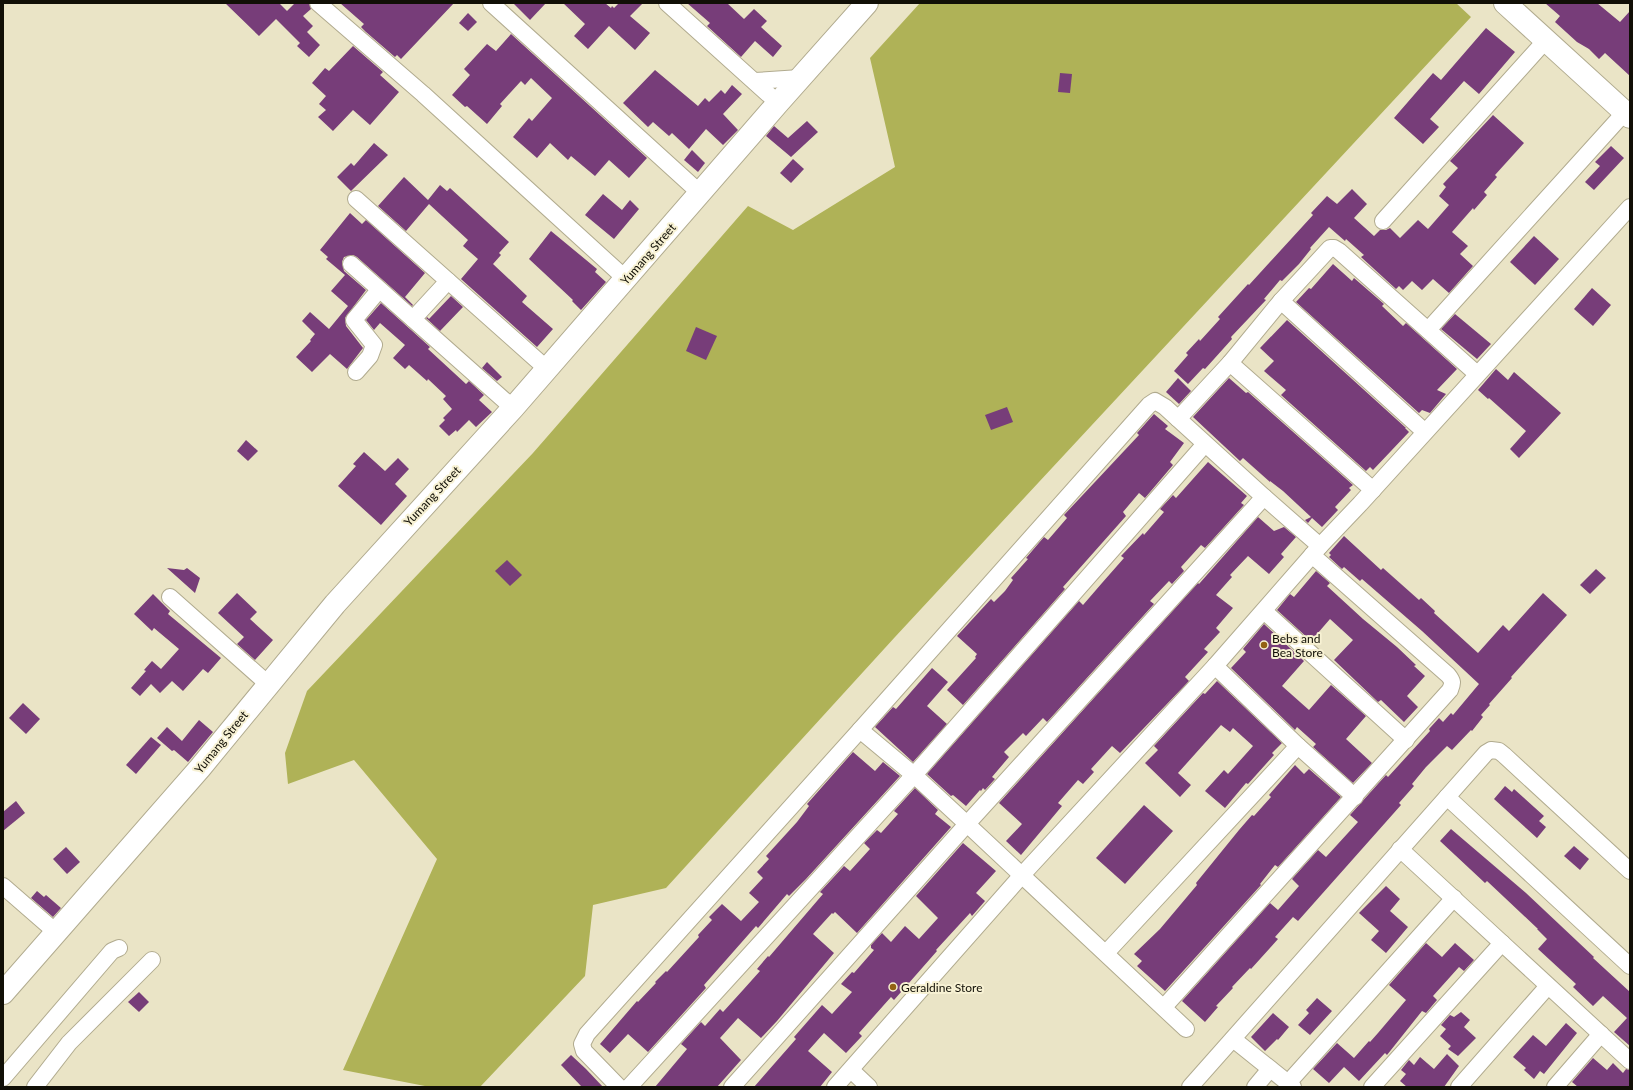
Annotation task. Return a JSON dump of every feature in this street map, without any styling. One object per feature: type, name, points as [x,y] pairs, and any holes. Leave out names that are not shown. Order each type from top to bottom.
[{"type":"main road","name":"Yumang Street","points":[[3,993],[200,768],[335,604],[513,408],[867,3]]},
{"type":"main road","points":[[1505,3],[1627,114]]},
{"type":"street","points":[[318,3],[423,94],[626,279]]},
{"type":"street","points":[[491,3],[700,194]]},
{"type":"street","points":[[667,3],[778,103]]},
{"type":"street","points":[[1383,221],[1546,40]]},
{"type":"street","points":[[755,81],[800,78]]},
{"type":"street","points":[[1428,330],[1627,114]]},
{"type":"street","points":[[356,199],[547,368]]},
{"type":"street","points":[[835,1087],[1022,875],[1215,666],[1316,550],[1373,490],[1630,207]]},
{"type":"street","points":[[1178,419],[1230,363],[1281,302],[1330,248],[1334,248],[1477,374]]},
{"type":"street","points":[[351,264],[513,408]]},
{"type":"street","points":[[413,319],[448,281]]},
{"type":"street","points":[[356,372],[370,356],[374,345],[354,320],[380,290]]},
{"type":"street","points":[[1281,302],[1425,432]]},
{"type":"street","points":[[1230,363],[1373,490]]},
{"type":"street","points":[[619,1087],[584,1051],[582,1044],[584,1039],[1149,405],[1155,401],[1161,404],[1264,497],[1316,550],[1452,680],[1453,684],[1450,690],[1406,740],[1164,1007]]},
{"type":"street","points":[[629,1087],[914,775],[1205,444]]},
{"type":"street","points":[[732,1087],[967,824],[1264,497]]},
{"type":"street","points":[[170,597],[268,684]]},
{"type":"street","points":[[1264,611],[1406,740]]},
{"type":"street","points":[[1215,666],[1298,746],[1355,797]]},
{"type":"street","points":[[860,730],[914,775],[1186,1029]]},
{"type":"street","points":[[1106,953],[1298,746]]},
{"type":"street","points":[[1190,1087],[1446,797],[1486,753],[1491,750],[1499,751],[1630,871]]},
{"type":"street","points":[[1446,797],[1630,966]]},
{"type":"street","points":[[1400,849],[1630,1061]]},
{"type":"street","points":[[3,886],[57,933]]},
{"type":"street","points":[[1233,1039],[1291,1085],[1454,898]]},
{"type":"street","points":[[1372,1087],[1502,943]]},
{"type":"street","points":[[3,1078],[112,951],[119,948]]},
{"type":"street","points":[[35,1087],[69,1043],[152,960]]},
{"type":"street","points":[[1459,1087],[1548,986]]},
{"type":"street","points":[[41,1034],[69,1043]]},
{"type":"street","points":[[1555,1087],[1601,1034]]},
{"type":"street","points":[[1255,1087],[1270,1069]]},
{"type":"street","points":[[851,1070],[869,1087]]},
{"type":"shaded area","points":[[920,3],[1456,3],[1471,17],[895,637],[666,888],[593,905],[585,976],[480,1087],[430,1087],[343,1070],[437,859],[354,760],[288,784],[285,753],[307,691],[533,453],[748,206],[793,230],[895,167],[870,58]]},
{"type":"building","points":[[225,3],[279,3],[287,11],[295,3],[309,3],[311,9],[303,16],[313,26],[307,32],[320,45],[309,57],[297,46],[300,43],[276,19],[259,36]]},
{"type":"building","points":[[340,3],[454,3],[401,59],[397,55],[395,57],[366,32],[361,27],[364,24]]},
{"type":"building","points":[[513,3],[546,3],[530,20]]},
{"type":"building","points":[[563,3],[605,3],[611,8],[612,6],[614,8],[619,3],[643,3],[630,16],[650,33],[635,50],[609,26],[588,49],[574,36],[585,24]]},
{"type":"building","points":[[687,3],[727,3],[744,19],[754,9],[767,21],[761,27],[782,46],[773,57],[755,41],[741,57],[707,26],[710,23]]},
{"type":"building","points":[[1545,3],[1597,3],[1620,22],[1630,11],[1630,76],[1605,53],[1599,59],[1589,49],[1577,42],[1555,22],[1560,16]]},
{"type":"building","points":[[468,13],[477,22],[468,31],[459,23]]},
{"type":"building","points":[[1486,28],[1515,52],[1479,94],[1464,81],[1430,119],[1439,127],[1423,144],[1394,118],[1433,73],[1441,80]]},
{"type":"building","points":[[511,34],[647,158],[629,178],[609,160],[595,176],[571,156],[568,160],[550,143],[537,158],[513,137],[529,118],[532,121],[552,98],[531,78],[525,85],[521,81],[500,104],[502,106],[487,124],[452,95],[470,75],[464,69],[487,44],[496,51]]},
{"type":"building","points":[[353,46],[383,72],[380,75],[399,92],[370,125],[353,110],[333,131],[318,117],[326,110],[319,104],[326,96],[312,83],[325,68],[329,71]]},
{"type":"building","points":[[655,70],[698,106],[705,98],[709,102],[721,90],[725,94],[732,85],[742,94],[723,114],[738,130],[723,145],[706,129],[689,149],[672,133],[669,136],[653,122],[648,127],[623,103]]},
{"type":"building","points":[[1060,73],[1072,74],[1070,93],[1058,92]]},
{"type":"building","points":[[1493,115],[1524,143],[1495,175],[1497,177],[1484,192],[1487,195],[1474,210],[1473,208],[1452,232],[1468,246],[1460,254],[1473,266],[1449,293],[1433,279],[1422,290],[1412,281],[1403,290],[1399,286],[1396,289],[1361,257],[1364,255],[1346,239],[1345,241],[1329,227],[1310,248],[1311,249],[1299,264],[1282,281],[1280,280],[1264,299],[1266,300],[1231,337],[1232,339],[1205,369],[1203,368],[1188,384],[1174,371],[1188,355],[1186,353],[1199,339],[1200,341],[1220,319],[1218,317],[1313,215],[1311,213],[1327,196],[1337,204],[1352,189],[1367,204],[1354,218],[1374,236],[1380,230],[1390,228],[1400,238],[1418,220],[1428,229],[1449,205],[1439,196],[1446,187],[1443,184],[1458,168],[1450,161]]},
{"type":"building","points":[[807,121],[818,132],[791,157],[766,136],[774,126],[788,138]]},
{"type":"building","points":[[374,143],[388,155],[351,191],[337,177],[351,163],[354,166]]},
{"type":"building","points":[[1611,146],[1624,158],[1594,190],[1585,182],[1600,166],[1595,162]]},
{"type":"building","points":[[692,150],[705,163],[698,172],[684,160]]},
{"type":"building","points":[[793,159],[804,169],[791,183],[780,173]]},
{"type":"building","points":[[404,177],[428,200],[440,185],[447,191],[450,188],[509,242],[499,253],[501,255],[493,264],[527,296],[522,302],[553,329],[537,347],[461,279],[478,259],[463,246],[468,240],[429,204],[406,231],[378,206]]},
{"type":"building","points":[[603,194],[622,210],[630,200],[639,209],[614,239],[585,215]]},
{"type":"building","points":[[350,213],[362,224],[366,220],[425,273],[405,297],[413,305],[412,306],[357,257],[353,255],[344,257],[342,262],[344,271],[366,290],[345,318],[346,326],[363,348],[347,369],[330,354],[312,372],[296,357],[311,341],[310,340],[315,334],[302,321],[310,312],[329,329],[348,306],[331,291],[345,275],[326,259],[328,257],[320,250]]},
{"type":"building","points":[[551,231],[597,269],[595,272],[606,282],[581,310],[572,301],[573,300],[529,259]]},
{"type":"building","points":[[1534,236],[1559,259],[1535,285],[1510,262]]},
{"type":"building","points":[[1333,264],[1352,281],[1354,278],[1384,304],[1382,306],[1403,326],[1406,323],[1457,369],[1437,390],[1446,394],[1430,413],[1422,410],[1419,413],[1296,302],[1309,288],[1311,289]]},
{"type":"building","points":[[1592,288],[1611,305],[1593,326],[1574,309]]},
{"type":"building","points":[[451,296],[463,307],[440,331],[426,318],[427,317],[429,319]]},
{"type":"building","points":[[381,303],[430,347],[428,349],[466,384],[469,381],[484,395],[479,400],[492,412],[476,427],[469,420],[457,432],[456,430],[449,436],[439,426],[445,420],[443,418],[452,409],[443,399],[446,396],[428,379],[427,381],[409,365],[405,369],[393,358],[405,345],[380,323],[374,330],[366,320]]},
{"type":"building","points":[[1455,314],[1491,344],[1477,359],[1441,329]]},
{"type":"building","points":[[1287,320],[1409,432],[1373,470],[1370,467],[1366,471],[1281,395],[1286,390],[1264,371],[1274,361],[1260,348]]},
{"type":"building","points":[[696,327],[717,336],[706,360],[686,351]]},
{"type":"building","points":[[487,362],[502,377],[497,381],[482,368]]},
{"type":"building","points":[[1496,369],[1508,380],[1514,372],[1561,413],[1519,458],[1510,449],[1526,431],[1478,390]]},
{"type":"building","points":[[1178,378],[1191,391],[1179,404],[1166,392]]},
{"type":"building","points":[[1229,378],[1246,393],[1248,392],[1353,485],[1349,488],[1351,490],[1335,507],[1338,510],[1322,527],[1312,518],[1308,523],[1305,520],[1311,517],[1283,491],[1270,482],[1243,458],[1240,461],[1193,417]]},
{"type":"building","points":[[1007,407],[1013,422],[991,430],[985,415]]},
{"type":"building","points":[[1154,414],[1168,426],[1165,429],[1184,443],[1170,462],[1173,465],[1145,498],[1139,493],[1123,512],[1126,516],[1063,587],[1065,589],[963,705],[947,690],[976,658],[975,657],[977,654],[957,636],[991,599],[994,602],[1005,591],[1013,580],[1011,578],[1028,559],[1026,558],[1044,537],[1048,540],[1067,518],[1064,515],[1139,435],[1137,433]]},
{"type":"building","points":[[246,440],[258,451],[248,461],[237,451]]},
{"type":"building","points":[[364,452],[385,471],[398,458],[409,469],[395,484],[407,496],[381,525],[338,486],[356,466],[353,464]]},
{"type":"building","points":[[1208,462],[1247,496],[1241,503],[1244,505],[1205,548],[1201,545],[1181,567],[1184,571],[1172,584],[1169,581],[1150,601],[1154,604],[1047,722],[1043,718],[1026,736],[1023,733],[1004,752],[1009,757],[992,777],[995,779],[985,790],[983,788],[981,791],[980,790],[966,806],[953,795],[951,796],[927,774],[1079,601],[1083,605],[1124,558],[1121,556],[1143,533],[1144,535],[1164,512],[1160,509],[1173,495],[1176,498]]},
{"type":"building","points":[[1258,517],[1274,531],[1284,527],[1296,537],[1281,554],[1284,557],[1269,574],[1248,556],[1230,575],[1232,577],[1216,595],[1233,608],[1216,628],[1220,632],[1204,649],[1208,652],[1185,677],[1189,681],[1120,753],[1112,746],[1091,769],[1094,772],[1083,784],[1078,780],[1058,803],[1062,806],[1021,855],[1006,841],[1022,824],[999,803],[1198,583],[1199,584]]},
{"type":"building","points":[[1344,536],[1381,570],[1383,568],[1419,600],[1421,598],[1435,611],[1434,613],[1478,653],[1503,625],[1509,631],[1543,593],[1567,615],[1511,677],[1512,678],[1481,715],[1483,717],[1472,731],[1471,730],[1452,750],[1447,746],[1426,767],[1412,784],[1414,786],[1399,803],[1401,805],[1298,921],[1293,917],[1275,937],[1278,939],[1251,969],[1250,968],[1232,987],[1233,988],[1216,1006],[1218,1007],[1205,1022],[1182,1001],[1270,903],[1278,910],[1299,886],[1292,879],[1318,850],[1326,857],[1358,822],[1350,815],[1386,775],[1388,777],[1430,731],[1429,729],[1439,718],[1443,722],[1451,713],[1453,715],[1479,684],[1422,631],[1362,579],[1360,581],[1344,567],[1342,569],[1329,557],[1331,555],[1329,553]]},
{"type":"building","points":[[507,560],[522,575],[510,586],[495,571]]},
{"type":"building","points":[[167,568],[184,570],[187,568],[200,578],[195,593]]},
{"type":"building","points":[[1596,569],[1606,578],[1590,594],[1580,585]]},
{"type":"building","points":[[1316,571],[1330,583],[1327,586],[1363,619],[1397,647],[1425,676],[1407,696],[1418,707],[1404,722],[1381,700],[1378,702],[1334,660],[1353,640],[1330,619],[1311,641],[1277,610],[1290,594],[1294,597]]},
{"type":"building","points":[[237,593],[257,612],[250,619],[273,640],[255,660],[237,644],[244,637],[218,613]]},
{"type":"building","points":[[153,594],[170,611],[168,614],[221,658],[208,673],[203,669],[183,691],[172,681],[160,693],[151,684],[140,696],[131,688],[146,671],[144,670],[152,661],[161,669],[179,649],[154,628],[152,631],[134,614]]},
{"type":"building","points":[[1264,624],[1304,661],[1282,686],[1309,710],[1331,685],[1366,716],[1346,739],[1372,763],[1353,783],[1313,747],[1316,744],[1297,727],[1295,730],[1231,668],[1246,652],[1243,649]]},
{"type":"building","points":[[932,668],[948,682],[927,706],[947,724],[913,762],[875,727],[893,707],[896,709]]},
{"type":"building","points":[[1217,681],[1282,743],[1272,753],[1274,755],[1248,784],[1246,783],[1225,808],[1205,791],[1224,770],[1228,774],[1253,746],[1233,728],[1230,732],[1221,725],[1178,773],[1191,785],[1180,797],[1145,763],[1158,750],[1154,746],[1203,693],[1205,694]]},
{"type":"building","points":[[23,703],[40,719],[26,734],[9,718]]},
{"type":"building","points":[[199,720],[213,732],[188,762],[157,738],[167,727],[182,741]]},
{"type":"building","points":[[151,737],[161,745],[136,774],[126,765]]},
{"type":"building","points":[[853,752],[875,771],[883,762],[900,776],[806,879],[789,896],[787,894],[758,928],[756,926],[704,985],[706,988],[648,1052],[628,1034],[610,1053],[600,1044],[637,1001],[638,1002],[656,983],[655,982],[666,971],[667,972],[699,937],[698,935],[712,920],[709,917],[722,904],[741,921],[759,902],[749,893],[763,878],[757,872],[769,859],[766,856],[797,822],[809,806],[807,804]]},
{"type":"building","points":[[1295,765],[1304,774],[1309,769],[1341,797],[1278,867],[1275,865],[1260,884],[1261,885],[1165,991],[1137,966],[1142,961],[1134,954],[1160,929],[1197,885],[1196,883],[1239,830],[1271,797],[1269,795]]},
{"type":"building","points":[[1505,786],[1512,792],[1514,789],[1544,816],[1539,821],[1546,827],[1537,838],[1494,799]]},
{"type":"building","points":[[915,788],[938,810],[935,814],[951,827],[857,933],[835,912],[833,914],[832,913],[813,934],[834,953],[761,1038],[738,1018],[720,1038],[741,1060],[717,1087],[655,1087],[687,1049],[681,1044],[701,1022],[705,1026],[720,1009],[723,1012],[760,971],[757,969],[768,956],[769,957],[823,894],[820,892],[844,866],[850,871],[870,849],[864,843],[877,830],[881,833],[898,814],[894,811]]},
{"type":"building","points":[[16,801],[25,813],[3,831],[3,812]]},
{"type":"building","points":[[1144,805],[1173,831],[1125,884],[1096,858]]},
{"type":"building","points":[[1451,829],[1526,893],[1630,992],[1630,1046],[1614,1032],[1627,1018],[1603,996],[1593,1006],[1573,987],[1576,984],[1538,949],[1547,939],[1538,929],[1487,881],[1485,883],[1440,841]]},
{"type":"building","points":[[963,843],[996,871],[976,893],[985,901],[972,916],[970,913],[936,950],[937,951],[894,1000],[891,997],[859,1033],[862,1036],[846,1053],[824,1033],[808,1051],[832,1072],[820,1087],[754,1087],[796,1039],[794,1037],[822,1005],[832,1014],[852,992],[841,984],[852,972],[854,973],[874,950],[871,948],[871,945],[882,933],[891,942],[905,926],[919,939],[938,918],[916,896]]},
{"type":"building","points":[[1574,846],[1589,859],[1580,870],[1564,856]]},
{"type":"building","points":[[66,847],[80,862],[67,874],[53,859]]},
{"type":"building","points":[[1386,886],[1400,899],[1390,911],[1408,927],[1386,953],[1371,940],[1379,931],[1359,913]]},
{"type":"building","points":[[37,891],[44,897],[46,895],[61,908],[53,917],[31,898]]},
{"type":"building","points":[[1426,943],[1442,957],[1455,943],[1474,960],[1464,971],[1459,967],[1433,996],[1437,1000],[1426,1013],[1422,1011],[1387,1055],[1385,1053],[1359,1081],[1344,1067],[1329,1083],[1313,1069],[1337,1043],[1354,1058],[1369,1041],[1370,1042],[1406,1000],[1389,985]]},
{"type":"building","points":[[139,992],[149,1002],[139,1012],[128,1002]]},
{"type":"building","points":[[1317,998],[1332,1011],[1310,1035],[1298,1025],[1309,1013],[1306,1010]]},
{"type":"building","points":[[1461,1012],[1470,1020],[1464,1027],[1476,1038],[1458,1056],[1448,1049],[1451,1046],[1440,1036],[1446,1029],[1441,1025],[1450,1015],[1454,1017]]},
{"type":"building","points":[[1273,1013],[1289,1027],[1278,1040],[1277,1039],[1265,1051],[1251,1037]]},
{"type":"building","points":[[1566,1023],[1577,1033],[1544,1074],[1540,1071],[1534,1079],[1524,1070],[1526,1068],[1513,1057],[1533,1035],[1546,1046]]},
{"type":"building","points":[[1447,1054],[1459,1066],[1444,1087],[1407,1087],[1400,1081],[1406,1074],[1401,1070],[1409,1060],[1414,1065],[1420,1057],[1434,1069]]},
{"type":"building","points":[[571,1055],[603,1087],[582,1087],[561,1065]]},
{"type":"building","points":[[1593,1058],[1607,1070],[1613,1063],[1623,1073],[1626,1069],[1630,1070],[1630,1087],[1578,1087],[1572,1082]]},
{"type":"place","name":"Bebs and Bea Store","points":[[1264,645]]},
{"type":"place","name":"Geraldine Store","points":[[893,987]]}]
